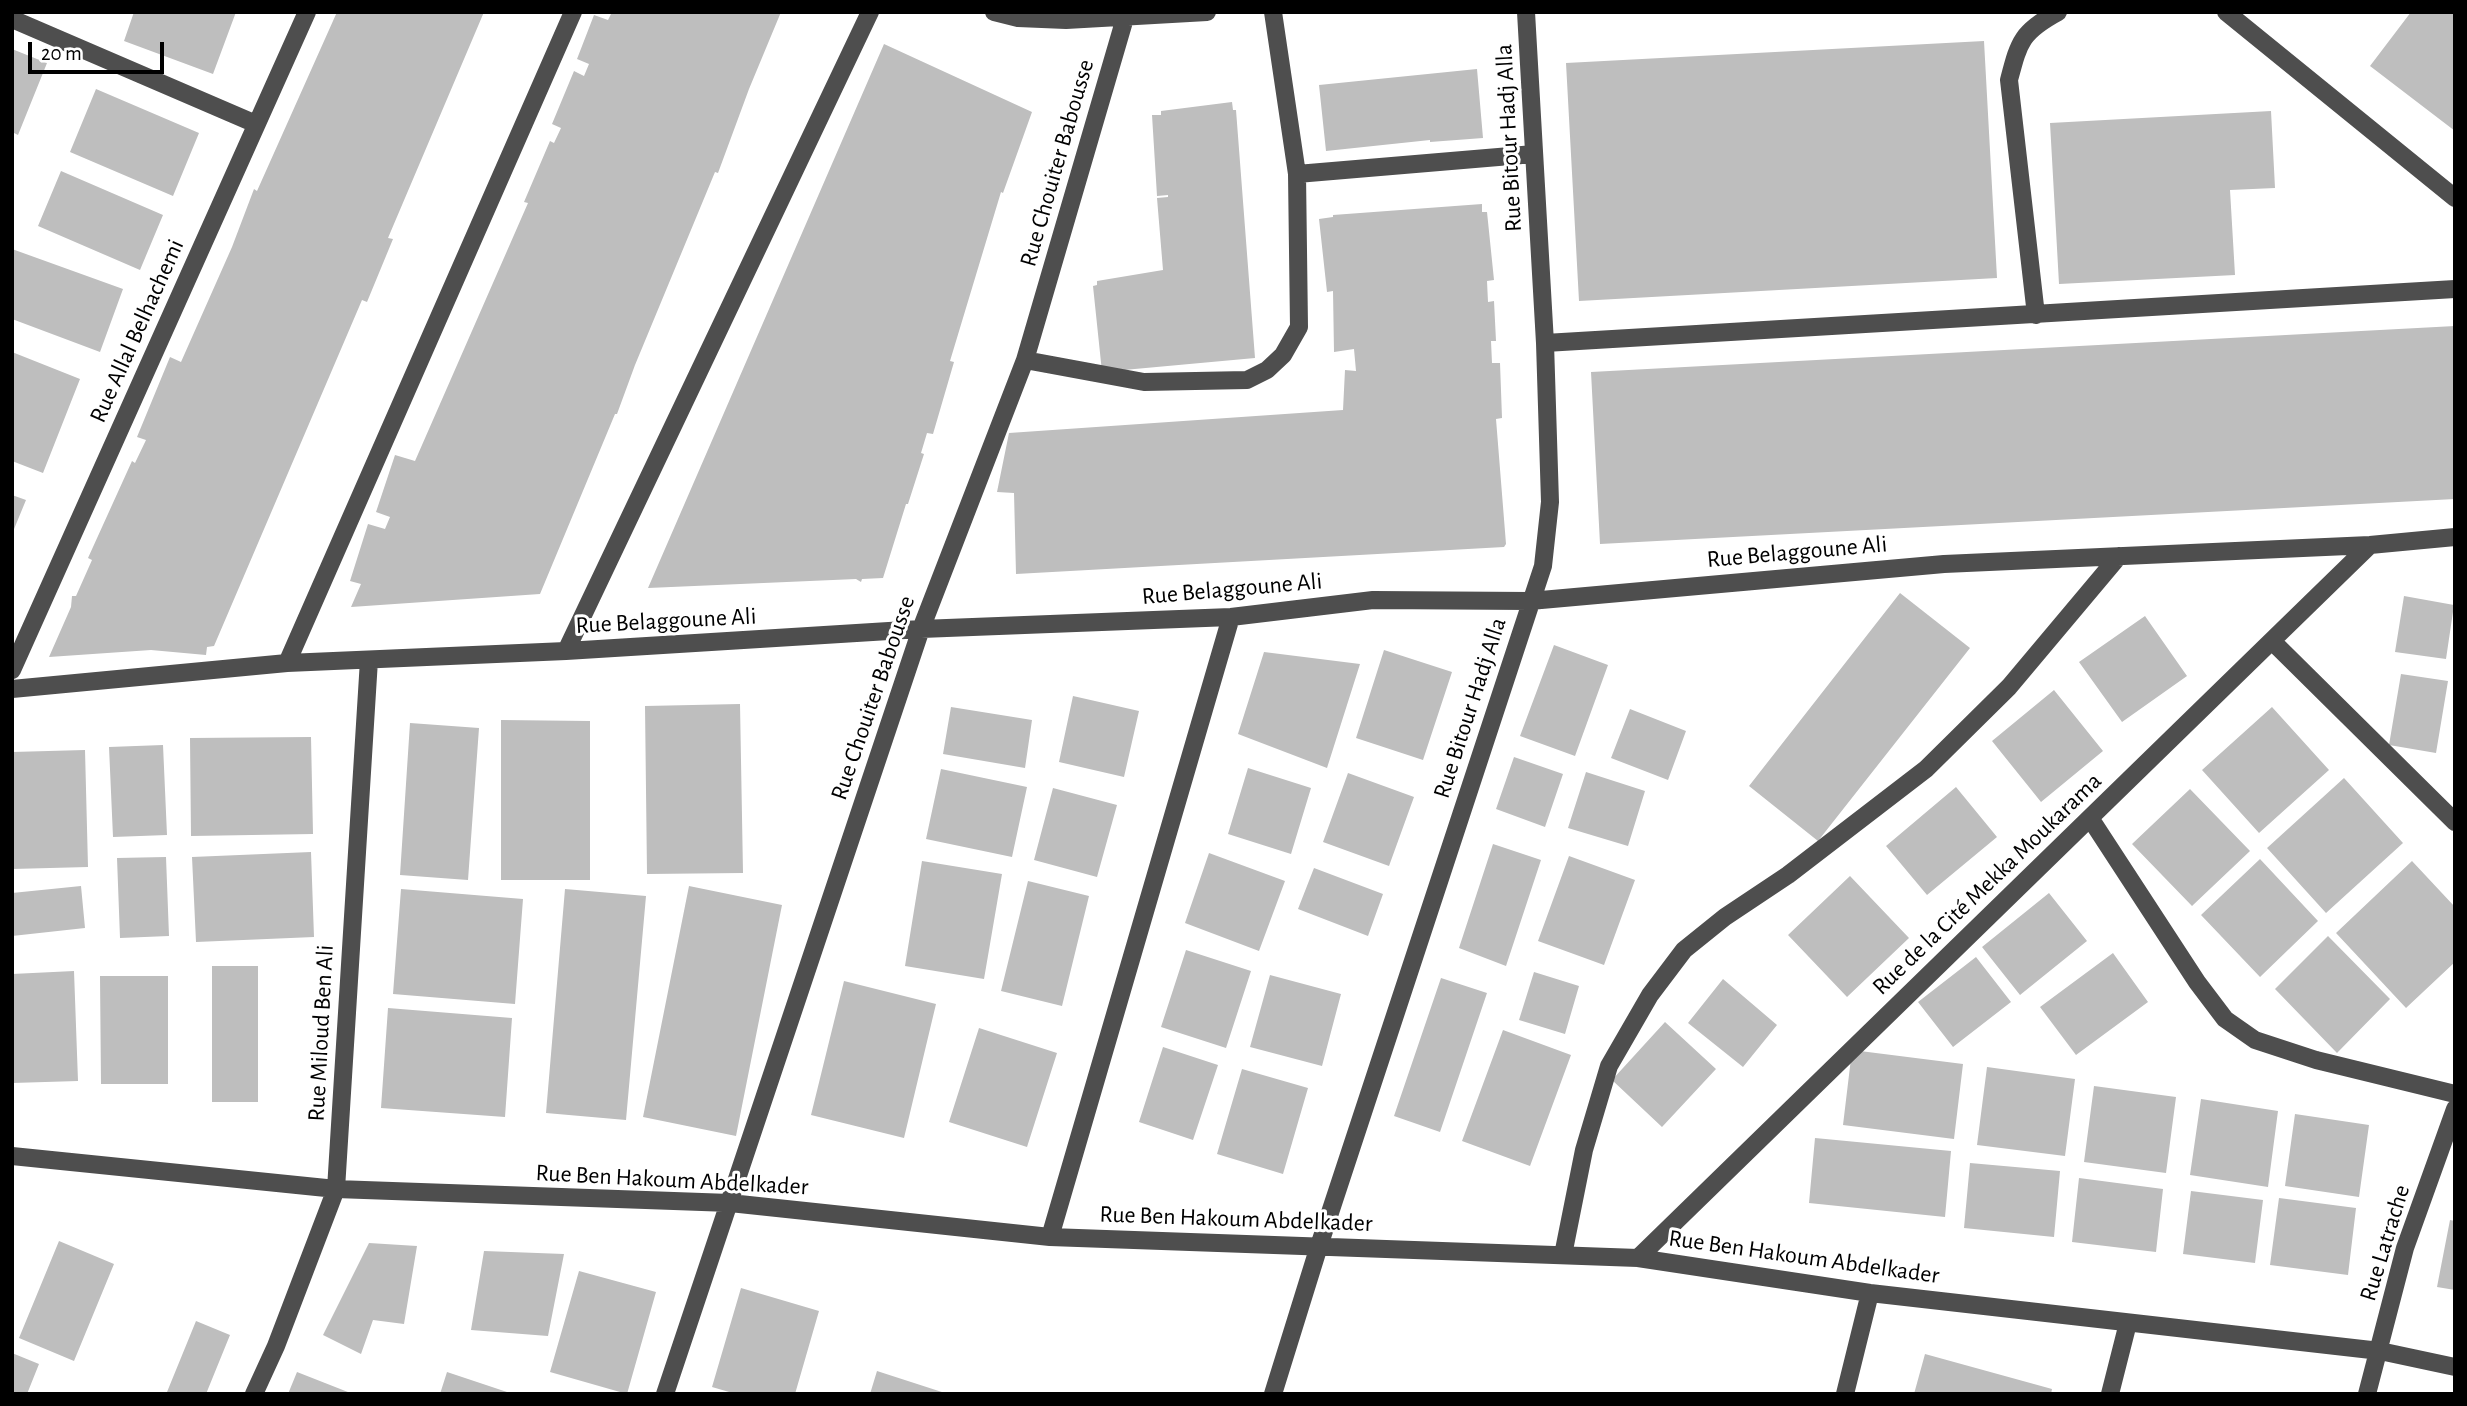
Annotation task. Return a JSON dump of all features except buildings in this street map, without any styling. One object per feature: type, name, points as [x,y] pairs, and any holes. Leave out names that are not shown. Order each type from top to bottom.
[{"type":"street","name":"Rue Allal Belhachemi","points":[[12,670],[307,12]]},
{"type":"street","points":[[287,663],[573,12]]},
{"type":"street","points":[[566,651],[870,12]]},
{"type":"street","points":[[994,12],[1018,18],[1125,18],[1207,12]]},
{"type":"street","points":[[1025,360],[1144,382],[1247,380],[1267,370],[1283,355],[1299,327],[1297,174],[1273,12]]},
{"type":"street","name":"Rue Bitour Hadj Alla","points":[[1273,1394],[1319,1246],[1543,566],[1550,502],[1545,343],[1526,12]]},
{"type":"street","points":[[2036,314],[2010,80],[2019,43],[2036,23],[2057,12]]},
{"type":"street","points":[[2226,12],[2455,198]]},
{"type":"street","name":"Rue Chouiter Babousse","points":[[665,1394],[921,629],[1025,360],[1125,18]]},
{"type":"street","points":[[12,19],[256,124]]},
{"type":"street","points":[[1297,174],[1534,154]]},
{"type":"street","points":[[1545,343],[2455,289]]},
{"type":"street","name":"Rue Belaggoune Ali","points":[[12,689],[287,663],[566,651],[921,629],[1231,617],[1373,600],[1531,601],[1944,564],[2370,545],[2455,537]]},
{"type":"street","name":"Rue de la Cité Mekka Moukarama","points":[[1638,1258],[2370,545]]},
{"type":"street","points":[[1563,1255],[1584,1150],[1609,1066],[1650,995],[1684,950],[1725,917],[1787,876],[1926,769],[2009,687],[2119,556]]},
{"type":"street","points":[[1050,1237],[1231,617]]},
{"type":"street","points":[[2272,641],[2455,822]]},
{"type":"street","name":"Rue Miloud Ben Ali","points":[[254,1394],[276,1346],[336,1189],[369,660]]},
{"type":"street","points":[[2090,818],[2197,982],[2225,1019],[2255,1040],[2316,1060],[2455,1094]]},
{"type":"street","name":"Rue Latrache","points":[[2367,1394],[2405,1248],[2455,1108]]},
{"type":"street","name":"Rue Ben Hakoum Abdelkader","points":[[12,1156],[336,1189],[730,1203],[1050,1237],[1638,1258],[1870,1293],[2380,1352],[2455,1367]]},
{"type":"street","points":[[1845,1394],[1870,1293]]},
{"type":"street","points":[[2110,1394],[2128,1323]]}]
